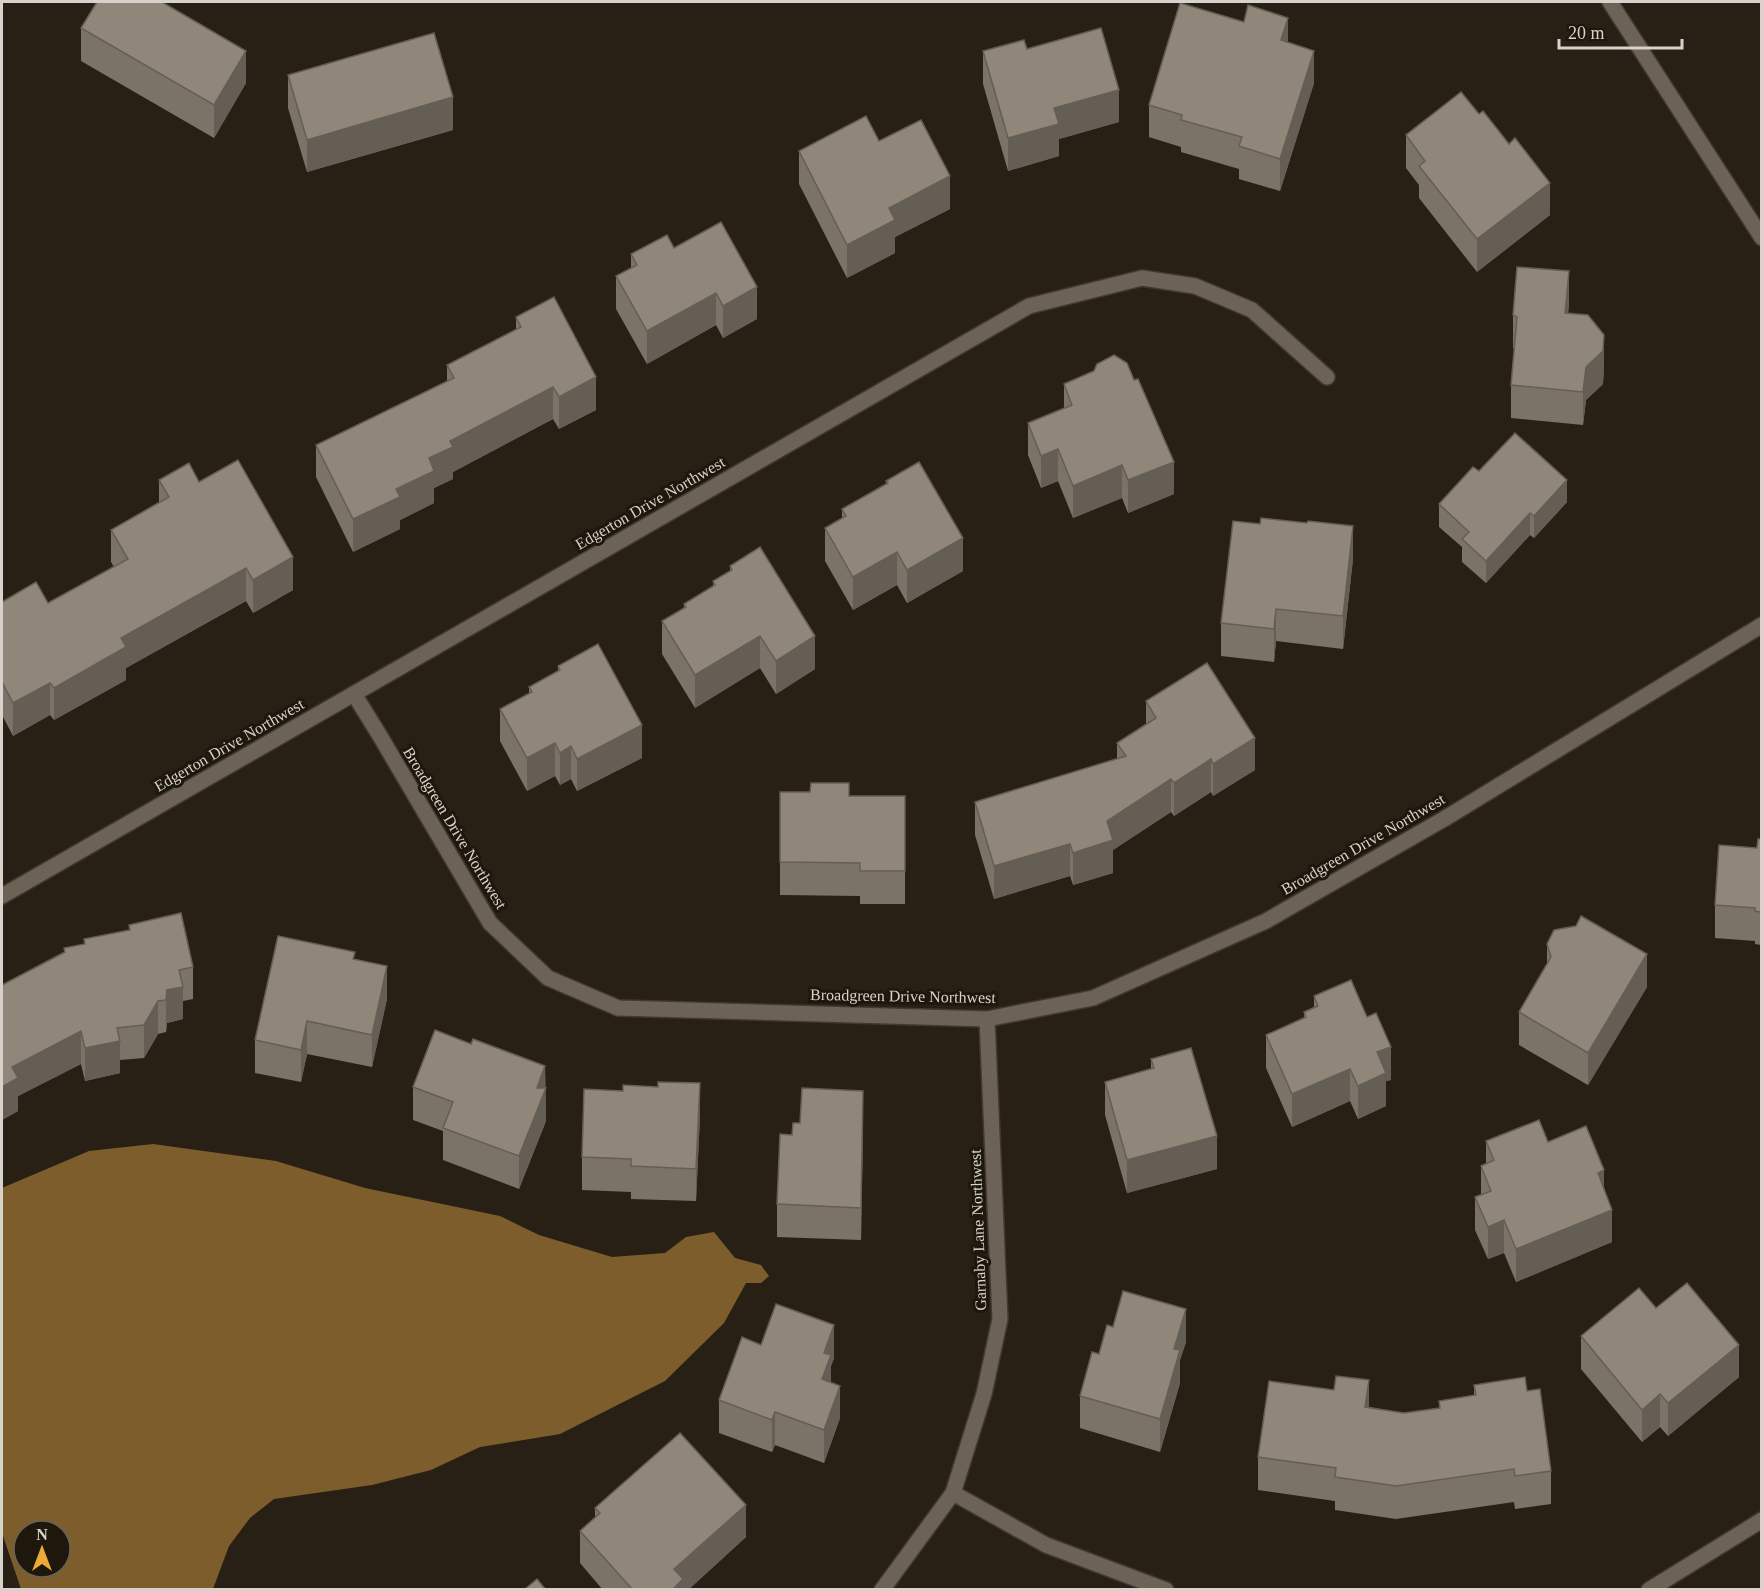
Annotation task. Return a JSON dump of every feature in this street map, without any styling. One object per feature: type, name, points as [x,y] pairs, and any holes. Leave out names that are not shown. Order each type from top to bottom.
[{"type":"street","points":[[1610,2],[1761,238]]},
{"type":"street","name":"Edgerton Drive Northwest","points":[[2,896],[1029,306],[1142,278],[1195,286],[1252,310],[1328,377]]},
{"type":"street","name":"Broadgreen Drive Northwest","points":[[354,694],[490,923],[548,978],[618,1008],[987,1019],[1093,998],[1266,921],[1444,819],[1761,625]]},
{"type":"street","name":"Garnaby Lane Northwest","points":[[882,1590],[953,1494],[984,1394],[1000,1319],[987,1019]]},
{"type":"street","points":[[953,1494],[1046,1545],[1166,1590]]},
{"type":"street","points":[[1649,1590],[1761,1520]]},
{"type":"shaded area","points":[[153,1144],[276,1161],[365,1188],[500,1216],[539,1235],[612,1257],[665,1253],[686,1237],[714,1232],[735,1258],[761,1265],[769,1276],[761,1283],[746,1283],[724,1323],[665,1381],[560,1434],[480,1447],[431,1470],[372,1485],[274,1499],[250,1518],[229,1546],[213,1589],[21,1589],[18,1579],[72,1579],[72,1519],[12,1519],[12,1562],[2,1533],[2,1188],[89,1151]]},
{"type":"building","points":[[97,2],[162,2],[246,51],[214,105],[81,28]]},
{"type":"building","points":[[1180,3],[1244,22],[1248,5],[1288,18],[1281,40],[1314,51],[1280,159],[1239,146],[1242,137],[1181,120],[1182,115],[1149,105]]},
{"type":"building","points":[[1101,28],[1119,90],[1054,108],[1059,124],[1008,138],[983,51],[1024,40],[1027,49]]},
{"type":"building","points":[[434,33],[453,97],[307,140],[288,75]]},
{"type":"building","points":[[1461,92],[1479,114],[1483,111],[1509,144],[1515,138],[1550,183],[1477,239],[1419,166],[1425,161],[1406,135]]},
{"type":"building","points":[[866,116],[879,141],[921,120],[950,176],[889,208],[895,220],[847,245],[799,151]]},
{"type":"building","points":[[721,222],[757,287],[723,306],[716,293],[647,331],[616,276],[637,265],[631,254],[667,235],[674,248]]},
{"type":"building","points":[[1517,267],[1569,271],[1565,313],[1588,315],[1604,335],[1603,351],[1586,367],[1583,392],[1511,385],[1517,317],[1513,315]]},
{"type":"building","points":[[554,297],[596,377],[559,397],[553,387],[450,441],[453,447],[429,458],[434,471],[396,489],[400,497],[353,519],[316,445],[454,378],[447,365],[521,327],[516,317]]},
{"type":"building","points":[[1114,355],[1127,363],[1134,380],[1138,379],[1174,462],[1128,480],[1122,465],[1073,486],[1058,449],[1041,456],[1028,423],[1072,405],[1064,384],[1094,371],[1097,364]]},
{"type":"building","points":[[1515,433],[1567,480],[1534,516],[1530,513],[1486,561],[1462,539],[1469,532],[1439,504],[1473,467],[1479,471]]},
{"type":"building","points":[[238,460],[293,557],[253,580],[246,568],[121,638],[126,647],[54,688],[50,683],[13,703],[2,682],[2,602],[36,582],[48,603],[128,559],[111,530],[169,497],[159,480],[189,463],[199,482]]},
{"type":"building","points":[[919,462],[963,538],[907,570],[897,552],[853,577],[825,528],[846,516],[842,509]]},
{"type":"building","points":[[1261,518],[1353,526],[1343,616],[1276,609],[1274,629],[1221,623],[1233,521],[1260,524]]},
{"type":"building","points":[[760,547],[815,636],[776,661],[760,636],[695,675],[662,621],[686,607],[684,604],[715,585],[713,581],[732,570],[730,566]]},
{"type":"building","points":[[598,644],[642,725],[577,759],[571,746],[560,753],[555,743],[527,758],[500,709],[532,692],[529,687],[560,670],[558,666]]},
{"type":"building","points":[[1207,663],[1255,738],[1213,764],[1211,759],[1174,783],[1171,779],[1107,821],[1113,840],[1073,853],[1070,844],[994,866],[975,802],[1126,756],[1117,743],[1156,718],[1146,701]]},
{"type":"building","points":[[811,783],[849,783],[849,796],[905,796],[905,871],[860,871],[860,863],[780,862],[780,792],[810,792]]},
{"type":"building","points":[[1758,839],[1761,839],[1761,912],[1755,911],[1755,908],[1715,905],[1719,845],[1757,848]]},
{"type":"building","points":[[181,913],[193,967],[179,970],[183,987],[167,990],[166,1000],[158,1001],[144,1025],[117,1028],[120,1041],[85,1048],[81,1031],[12,1067],[18,1078],[2,1087],[2,985],[65,952],[64,948],[85,944],[84,939],[130,930],[129,925]]},
{"type":"building","points":[[1581,916],[1647,954],[1588,1053],[1519,1012],[1551,957],[1547,944],[1554,930],[1576,926]]},
{"type":"building","points":[[278,936],[355,952],[353,959],[387,966],[372,1035],[307,1021],[301,1050],[255,1040]]},
{"type":"building","points":[[1351,980],[1367,1017],[1376,1013],[1391,1047],[1377,1052],[1386,1073],[1358,1086],[1350,1069],[1292,1094],[1266,1035],[1306,1017],[1304,1012],[1318,1006],[1314,996]]},
{"type":"building","points":[[435,1030],[471,1044],[473,1039],[545,1066],[537,1088],[546,1088],[519,1156],[443,1128],[453,1102],[413,1087]]},
{"type":"building","points":[[1191,1048],[1217,1136],[1127,1160],[1105,1082],[1154,1068],[1151,1059]]},
{"type":"building","points":[[658,1082],[700,1083],[696,1169],[631,1166],[631,1159],[582,1157],[584,1089],[623,1091],[623,1085],[658,1087]]},
{"type":"building","points":[[802,1088],[863,1091],[861,1208],[777,1204],[780,1134],[792,1135],[793,1123],[800,1123]]},
{"type":"building","points":[[1539,1120],[1548,1142],[1586,1126],[1604,1170],[1598,1173],[1612,1210],[1516,1249],[1504,1220],[1488,1227],[1475,1197],[1491,1191],[1481,1166],[1494,1160],[1486,1141]]},
{"type":"building","points":[[1687,1283],[1739,1345],[1668,1403],[1660,1394],[1642,1410],[1581,1336],[1639,1288],[1656,1308]]},
{"type":"building","points":[[1123,1291],[1186,1309],[1174,1349],[1180,1350],[1160,1419],[1080,1396],[1092,1352],[1099,1354],[1107,1325],[1113,1327]]},
{"type":"building","points":[[776,1304],[834,1325],[824,1353],[831,1355],[822,1379],[840,1386],[824,1430],[775,1412],[772,1420],[719,1400],[742,1337],[761,1345]]},
{"type":"building","points":[[1336,1376],[1369,1380],[1365,1407],[1404,1413],[1440,1408],[1439,1401],[1476,1395],[1474,1385],[1525,1377],[1527,1391],[1540,1389],[1551,1471],[1515,1476],[1514,1469],[1396,1486],[1335,1477],[1336,1468],[1258,1457],[1269,1381],[1334,1390]]},
{"type":"building","points":[[680,1433],[746,1505],[674,1569],[683,1579],[672,1590],[633,1590],[580,1531],[600,1513],[595,1508]]},
{"type":"building","points":[[537,1579],[546,1590],[524,1590]]}]
